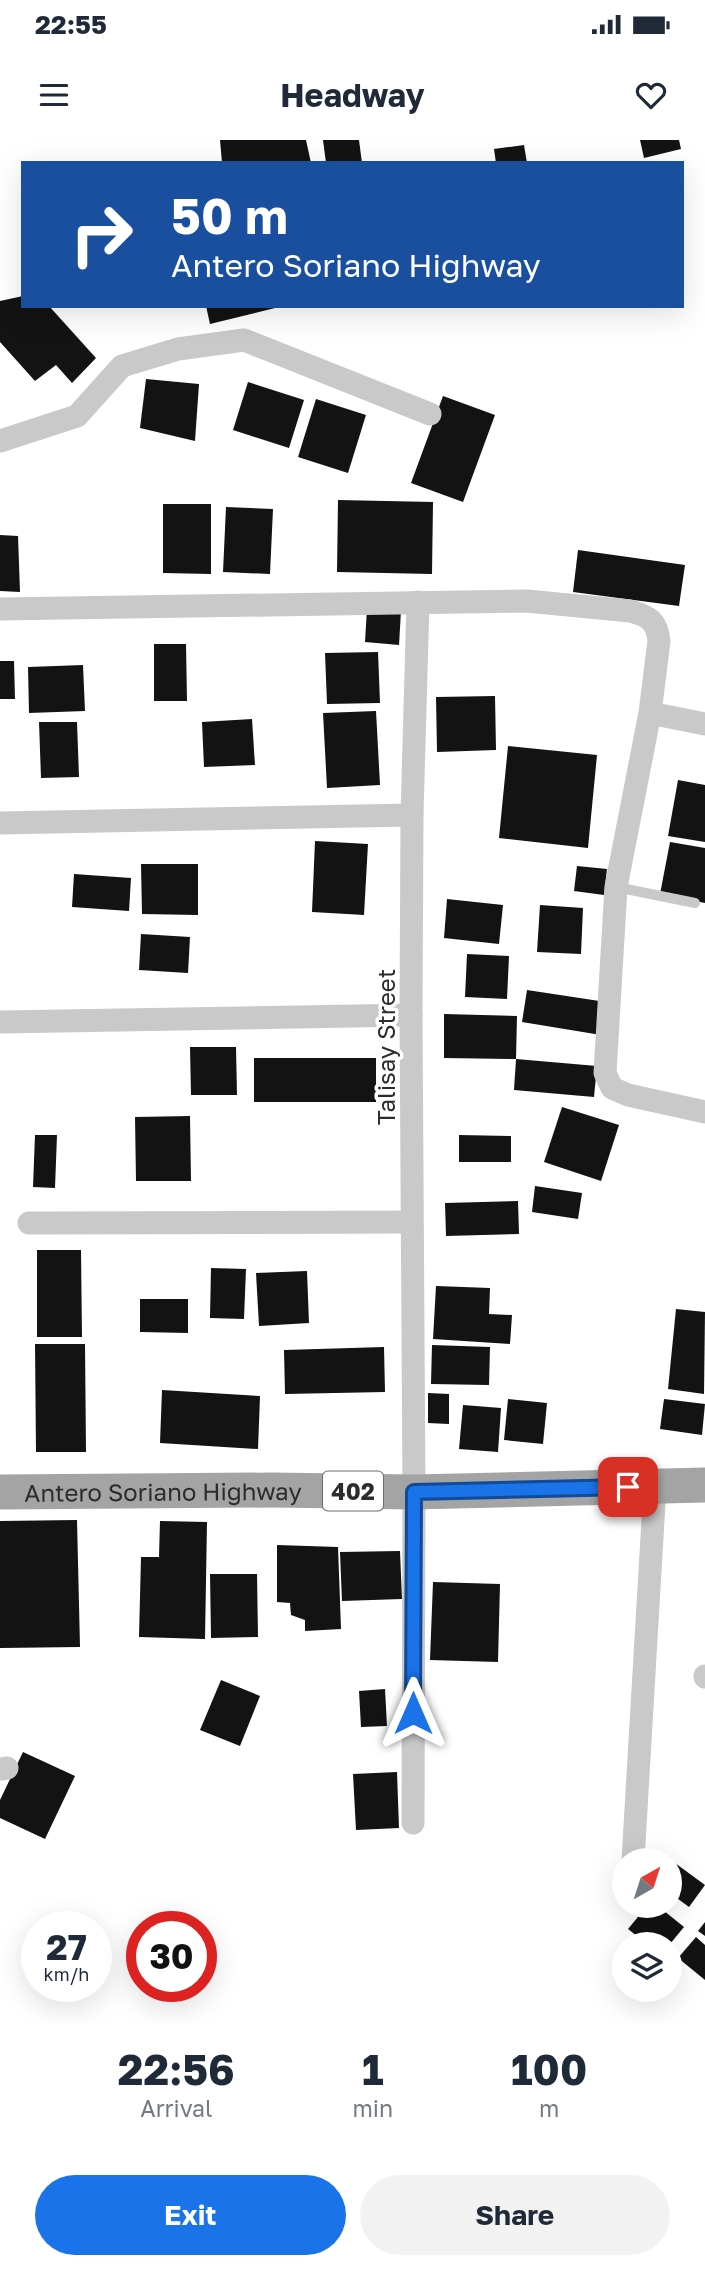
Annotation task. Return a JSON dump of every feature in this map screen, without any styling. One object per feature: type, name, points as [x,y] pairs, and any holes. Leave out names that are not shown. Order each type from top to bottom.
[{"type":"main road","name":"Antero Soriano Highway","points":[[0,1492],[414,1492],[705,1485]]},
{"type":"street","points":[[0,441],[78,416],[122,366],[178,349],[244,340],[430,414]]},
{"type":"street","name":"Talisay Street","points":[[412,1824],[414,1492],[411,1015],[412,814],[418,601]]},
{"type":"street","points":[[0,609],[527,601],[631,611],[644,614],[653,620],[659,641],[650,713],[616,887],[605,1073],[612,1088],[628,1095],[705,1112]]},
{"type":"street","points":[[650,713],[705,724]]},
{"type":"street","points":[[0,823],[412,814]]},
{"type":"street","points":[[0,1022],[411,1015]]},
{"type":"street","points":[[29,1223],[411,1222]]},
{"type":"street","points":[[634,1848],[655,1486]]},
{"type":"lane","points":[[616,887],[695,903]]},
{"type":"building","points":[[220,140],[306,140],[311,161],[222,161]]},
{"type":"building","points":[[323,140],[359,140],[362,161],[326,161]]},
{"type":"building","points":[[640,140],[679,140],[681,149],[644,158]]},
{"type":"building","points":[[524,145],[527,161],[496,161],[494,149]]},
{"type":"building","points":[[21,296],[21,308],[51,308],[96,358],[72,383],[56,365],[35,381],[0,342],[0,301]]},
{"type":"building","points":[[206,308],[275,308],[210,324]]},
{"type":"building","points":[[146,379],[199,384],[195,441],[140,428]]},
{"type":"building","points":[[248,382],[304,400],[289,448],[233,430]]},
{"type":"building","points":[[443,396],[495,415],[463,502],[411,483]]},
{"type":"building","points":[[316,399],[366,415],[348,473],[298,457]]},
{"type":"building","points":[[338,500],[433,502],[432,574],[337,572]]},
{"type":"building","points":[[163,504],[211,504],[211,574],[163,573]]},
{"type":"building","points":[[226,507],[273,509],[270,574],[223,572]]},
{"type":"building","points":[[0,535],[18,536],[20,592],[0,591]]},
{"type":"building","points":[[578,550],[685,565],[679,606],[573,592]]},
{"type":"building","points":[[367,608],[401,611],[399,645],[365,642]]},
{"type":"building","points":[[154,644],[186,644],[187,701],[154,701]]},
{"type":"building","points":[[378,652],[380,703],[327,704],[325,653]]},
{"type":"building","points":[[0,661],[14,661],[15,699],[0,699]]},
{"type":"building","points":[[83,665],[85,711],[29,713],[28,667]]},
{"type":"building","points":[[495,696],[496,750],[437,752],[436,697]]},
{"type":"building","points":[[376,711],[380,785],[327,788],[323,713]]},
{"type":"building","points":[[252,719],[255,765],[204,767],[202,722]]},
{"type":"building","points":[[39,722],[77,722],[79,777],[41,778]]},
{"type":"building","points":[[508,746],[597,755],[588,848],[499,838]]},
{"type":"building","points":[[678,780],[705,785],[705,842],[668,836]]},
{"type":"building","points":[[315,841],[368,844],[364,915],[312,912]]},
{"type":"building","points":[[670,842],[705,848],[705,903],[660,894]]},
{"type":"building","points":[[141,864],[198,864],[198,915],[142,914]]},
{"type":"building","points":[[577,866],[607,869],[604,895],[574,891]]},
{"type":"building","points":[[74,874],[131,878],[129,911],[72,907]]},
{"type":"building","points":[[447,899],[503,905],[499,944],[444,938]]},
{"type":"building","points":[[540,905],[583,908],[581,954],[537,952]]},
{"type":"building","points":[[141,934],[190,937],[188,973],[139,970]]},
{"type":"building","points":[[467,954],[509,956],[507,999],[465,997]]},
{"type":"building","points":[[527,990],[606,1002],[601,1035],[522,1022]]},
{"type":"building","points":[[444,1014],[517,1016],[516,1059],[444,1058]]},
{"type":"building","points":[[190,1047],[236,1047],[237,1095],[191,1095]]},
{"type":"building","points":[[254,1058],[376,1058],[376,1102],[254,1102]]},
{"type":"building","points":[[516,1059],[597,1066],[594,1097],[514,1090]]},
{"type":"building","points":[[562,1107],[619,1125],[601,1181],[544,1162]]},
{"type":"building","points":[[190,1116],[191,1181],[136,1181],[135,1117]]},
{"type":"building","points":[[35,1135],[57,1135],[55,1188],[33,1187]]},
{"type":"building","points":[[459,1135],[511,1136],[511,1162],[459,1162]]},
{"type":"building","points":[[535,1186],[582,1193],[578,1219],[532,1212]]},
{"type":"building","points":[[518,1201],[519,1234],[446,1236],[445,1203]]},
{"type":"building","points":[[37,1250],[81,1250],[82,1337],[37,1337]]},
{"type":"building","points":[[211,1268],[246,1269],[244,1319],[210,1318]]},
{"type":"building","points":[[307,1271],[309,1323],[259,1326],[256,1273]]},
{"type":"building","points":[[436,1286],[490,1288],[489,1314],[512,1315],[510,1344],[433,1339]]},
{"type":"building","points":[[140,1299],[188,1299],[188,1333],[140,1332]]},
{"type":"building","points":[[676,1309],[705,1312],[704,1394],[668,1389]]},
{"type":"building","points":[[35,1344],[85,1344],[86,1452],[36,1452]]},
{"type":"building","points":[[432,1345],[490,1347],[489,1385],[431,1384]]},
{"type":"building","points":[[384,1347],[385,1392],[285,1394],[284,1350]]},
{"type":"building","points":[[162,1390],[260,1396],[258,1449],[160,1443]]},
{"type":"building","points":[[428,1393],[449,1394],[449,1424],[428,1423]]},
{"type":"building","points":[[508,1399],[547,1403],[543,1444],[504,1440]]},
{"type":"building","points":[[664,1399],[705,1404],[702,1435],[660,1429]]},
{"type":"building","points":[[463,1405],[501,1408],[498,1452],[459,1449]]},
{"type":"building","points":[[77,1520],[80,1647],[0,1648],[0,1521]]},
{"type":"building","points":[[160,1521],[207,1522],[205,1639],[139,1637],[141,1557],[159,1557]]},
{"type":"building","points":[[277,1545],[338,1547],[341,1629],[305,1631],[305,1620],[291,1615],[290,1603],[277,1602]]},
{"type":"building","points":[[400,1551],[402,1599],[342,1601],[340,1552]]},
{"type":"building","points":[[210,1574],[257,1574],[258,1637],[211,1638]]},
{"type":"building","points":[[433,1582],[500,1584],[498,1662],[430,1660]]},
{"type":"building","points":[[221,1680],[260,1696],[240,1746],[200,1730]]},
{"type":"building","points":[[385,1689],[387,1726],[361,1727],[359,1691]]},
{"type":"building","points":[[23,1752],[75,1776],[45,1839],[0,1818],[0,1800]]},
{"type":"building","points":[[397,1772],[399,1828],[356,1830],[353,1774]]},
{"type":"building","points":[[682,1868],[705,1885],[689,1907],[682,1902]]},
{"type":"building","points":[[637,1918],[673,1918],[684,1927],[680,1932],[632,1932],[628,1929]]},
{"type":"building","points":[[705,1922],[705,1936],[698,1931]]},
{"type":"building","points":[[696,1937],[705,1945],[705,1980],[682,1961],[682,1953]]},
{"type":"route","points":[[413,1713],[414,1492],[628,1487]]}]
